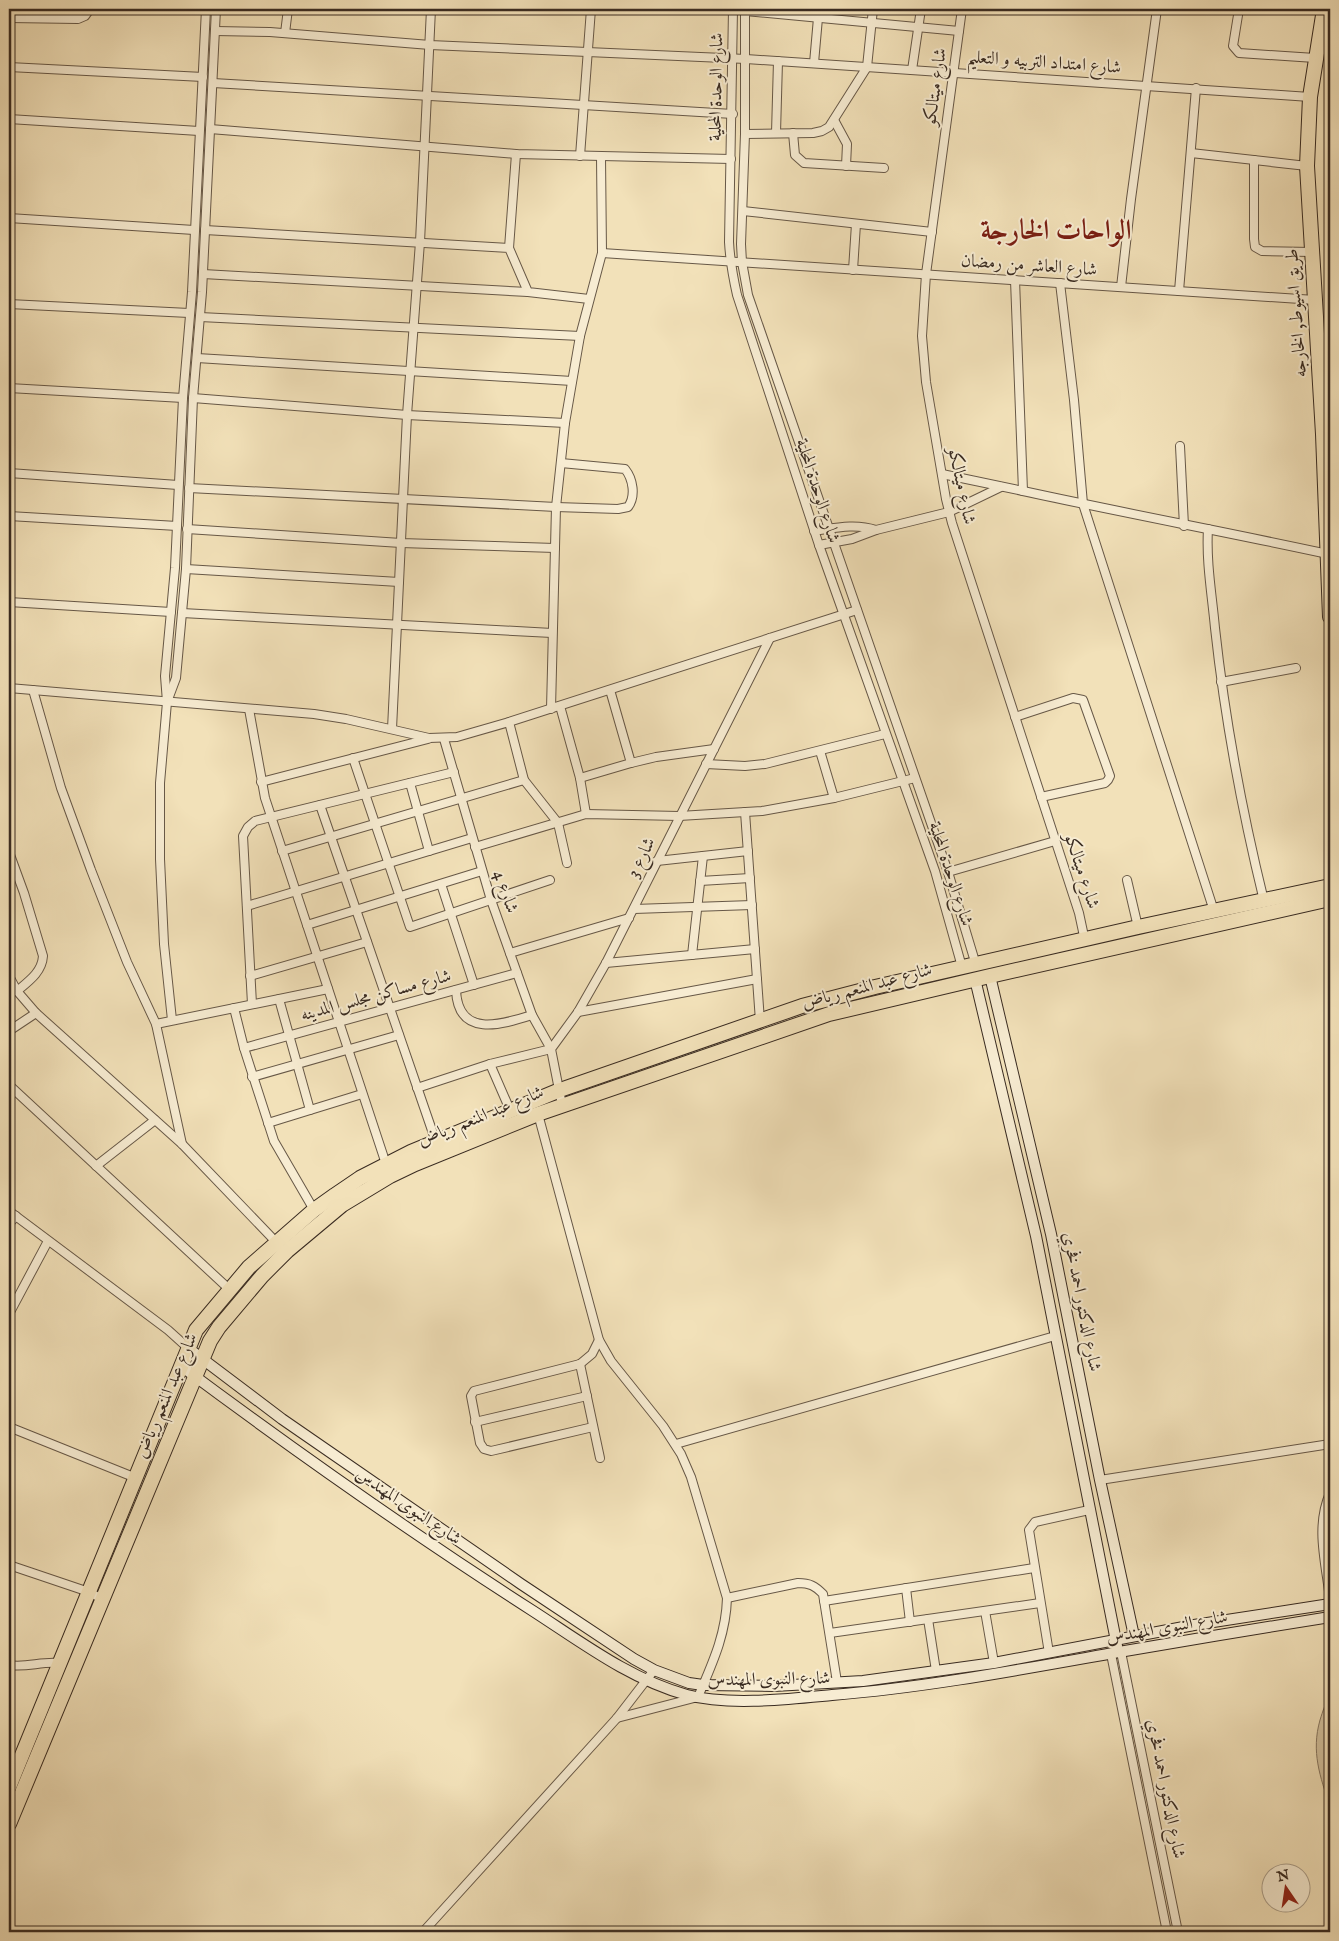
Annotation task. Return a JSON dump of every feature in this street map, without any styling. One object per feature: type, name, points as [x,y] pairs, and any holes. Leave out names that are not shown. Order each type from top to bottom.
[{"type":"highway","name":"طريق اسيوط, الخارجه","points":[[1324,9],[1310,96],[1307,166],[1323,434],[1330,617]]},
{"type":"highway","name":"شارع عبد المنعم رياض","points":[[9,1824],[202,1358],[219,1327],[262,1276],[287,1251],[342,1205],[374,1185],[415,1164],[538,1114],[783,1029],[855,1007],[990,976],[1086,947],[1138,927],[1330,886]]},
{"type":"highway","name":"شارع عبد المنعم رياض","points":[[9,1788],[196,1330],[249,1267],[314,1210],[360,1178],[386,1164],[436,1142],[560,1090],[802,1006],[969,966],[1086,947],[1330,899]]},
{"type":"highway","points":[[852,993],[855,1007]]},
{"type":"highway","points":[[113,1533],[127,1539]]},
{"type":"street","points":[[9,18],[78,19],[85,16],[90,9]]},
{"type":"street","points":[[172,1020],[164,944],[160,859],[160,784],[167,702],[165,676],[171,612],[183,398],[190,313],[206,9]]},
{"type":"street","points":[[167,702],[176,678],[186,569],[193,398],[203,274],[216,9]]},
{"type":"street","points":[[285,33],[288,9]]},
{"type":"street","points":[[392,729],[407,415],[420,242],[432,9]]},
{"type":"street","points":[[580,156],[591,9]]},
{"type":"street","name":"شارع الوحدة المحلية","points":[[733,9],[730,262],[737,295],[814,531],[932,863],[954,935],[969,966]]},
{"type":"street","points":[[745,134],[822,131],[829,127],[867,67],[873,9]]},
{"type":"street","points":[[912,70],[921,9]]},
{"type":"street","name":"شارع ميتالكو","points":[[962,9],[926,274],[922,336],[923,359],[949,512],[1078,913],[1086,947]]},
{"type":"street","points":[[1121,287],[1157,9]]},
{"type":"street","points":[[1239,9],[1234,46],[1239,53],[1315,58]]},
{"type":"street","points":[[745,10],[803,13],[818,18],[959,31]]},
{"type":"street","name":"شارع الوحدة المحلية","points":[[745,10],[746,59],[742,262],[754,313],[948,872],[966,932],[969,966]]},
{"type":"street","points":[[814,63],[818,18]]},
{"type":"street","name":"شارع امتداد التربيه و التعليم","points":[[215,31],[285,33],[589,53],[733,58],[1310,96]]},
{"type":"street","points":[[776,133],[778,61]]},
{"type":"street","points":[[9,67],[202,77]]},
{"type":"street","points":[[213,83],[733,114]]},
{"type":"street","points":[[1179,291],[1196,88]]},
{"type":"street","points":[[9,119],[199,131]]},
{"type":"street","points":[[834,120],[847,144],[846,166]]},
{"type":"street","points":[[210,129],[516,154],[732,159]]},
{"type":"street","points":[[793,133],[794,150],[800,161],[808,164],[884,168]]},
{"type":"street","points":[[1191,152],[1307,166]]},
{"type":"street","points":[[516,154],[509,248],[528,292]]},
{"type":"street","points":[[551,709],[556,508],[565,423],[580,336],[602,253],[601,157]]},
{"type":"street","points":[[1254,160],[1255,247],[1262,251],[1312,252]]},
{"type":"street","points":[[196,188],[207,188]]},
{"type":"street","points":[[743,211],[932,232]]},
{"type":"street","points":[[9,218],[194,230]]},
{"type":"street","points":[[853,270],[856,224]]},
{"type":"street","points":[[205,230],[509,248]]},
{"type":"street","name":"شارع العاشر من رمضان","points":[[602,253],[1315,300]]},
{"type":"street","points":[[203,274],[528,292],[589,298]]},
{"type":"street","points":[[1014,280],[1023,491]]},
{"type":"street","points":[[1060,283],[1074,400],[1083,504],[1214,911]]},
{"type":"street","points":[[9,304],[190,313]]},
{"type":"street","points":[[200,317],[580,336]]},
{"type":"street","points":[[197,358],[572,381]]},
{"type":"street","points":[[9,388],[183,398]]},
{"type":"street","points":[[193,398],[407,415],[565,423]]},
{"type":"street","points":[[1180,446],[1184,526]]},
{"type":"street","points":[[180,452],[190,454]]},
{"type":"street","points":[[189,488],[556,508],[618,509],[628,507],[632,499],[631,480],[625,469],[561,463]]},
{"type":"street","points":[[9,473],[178,485]]},
{"type":"street","points":[[942,474],[1184,526],[1208,529],[1328,554]]},
{"type":"street","points":[[819,545],[949,512],[1001,488]]},
{"type":"street","points":[[9,516],[176,526]]},
{"type":"street","points":[[814,531],[857,526],[876,530]]},
{"type":"street","points":[[187,529],[401,543],[555,548]]},
{"type":"street","points":[[1208,529],[1208,564],[1221,682],[1250,846],[1264,901]]},
{"type":"street","points":[[186,569],[399,582]]},
{"type":"street","points":[[9,602],[171,612]]},
{"type":"street","points":[[9,688],[314,714],[429,738],[444,739],[457,737],[551,709],[857,610]]},
{"type":"street","points":[[182,613],[552,633]]},
{"type":"street","name":"شارع 3","points":[[551,1049],[578,1012],[630,918],[679,816],[770,638]]},
{"type":"street","points":[[1221,682],[1296,668]]},
{"type":"street","points":[[33,690],[61,788],[91,870],[127,962],[156,1024],[182,1144]]},
{"type":"street","points":[[610,690],[631,762]]},
{"type":"street","points":[[1015,717],[1073,698],[1083,700],[1110,776],[1105,783],[1041,797]]},
{"type":"street","points":[[560,706],[580,778],[586,814]]},
{"type":"street","points":[[249,709],[261,782],[271,817],[386,1164]]},
{"type":"street","points":[[509,722],[524,780],[558,824],[567,864]]},
{"type":"street","points":[[706,764],[745,766],[765,764],[885,734]]},
{"type":"street","points":[[261,782],[429,738]]},
{"type":"street","name":"شارع 4","points":[[444,739],[491,900],[532,1015],[551,1049]]},
{"type":"street","points":[[580,778],[631,762],[714,749]]},
{"type":"street","points":[[820,751],[834,798]]},
{"type":"street","points":[[353,758],[410,927],[550,880]]},
{"type":"street","points":[[252,1004],[243,836],[245,831],[255,821],[454,772]]},
{"type":"street","points":[[475,847],[558,824],[586,814],[679,816],[745,812],[834,798],[915,778]]},
{"type":"street","points":[[282,851],[524,780]]},
{"type":"street","points":[[410,783],[429,852]]},
{"type":"street","points":[[320,805],[436,1142]]},
{"type":"street","points":[[745,812],[760,1021]]},
{"type":"street","points":[[247,906],[472,838]]},
{"type":"street","points":[[948,872],[1055,841]]},
{"type":"street","points":[[657,861],[748,851]]},
{"type":"street","points":[[9,852],[24,893],[43,956],[37,973],[17,990]]},
{"type":"street","points":[[692,955],[703,856]]},
{"type":"street","points":[[307,926],[482,871]]},
{"type":"street","points":[[700,881],[750,878]]},
{"type":"street","points":[[1127,880],[1138,927]]},
{"type":"street","points":[[441,884],[474,985]]},
{"type":"street","points":[[634,909],[752,905]]},
{"type":"street","points":[[510,954],[630,918]]},
{"type":"street","points":[[954,935],[966,932]]},
{"type":"street","points":[[250,976],[367,942]]},
{"type":"street","points":[[606,963],[755,949]]},
{"type":"street","name":"شارع مساكن مجلس المدينه","points":[[244,1048],[517,973]]},
{"type":"street","points":[[9,976],[17,990],[36,1013],[182,1144],[277,1243]]},
{"type":"street","name":"شارع الدكتور احمد فخري","points":[[990,976],[1051,1234],[1100,1480],[1134,1636]]},
{"type":"street","points":[[578,1012],[757,979]]},
{"type":"street","name":"شارع الدكتور احمد فخري","points":[[975,979],[1036,1236],[1116,1640],[1123,1712],[1167,1932]]},
{"type":"street","points":[[156,1024],[328,989]]},
{"type":"street","points":[[456,990],[456,1000],[466,1018],[484,1026],[532,1015]]},
{"type":"street","points":[[279,999],[310,1110]]},
{"type":"street","points":[[234,1008],[252,1077],[268,1123],[283,1158],[314,1210]]},
{"type":"street","points":[[9,1031],[36,1013]]},
{"type":"street","points":[[252,1077],[399,1035]]},
{"type":"street","points":[[417,1088],[490,1064],[551,1049],[562,1105]]},
{"type":"street","points":[[490,1064],[510,1110]]},
{"type":"street","points":[[9,1085],[229,1289]]},
{"type":"street","points":[[268,1123],[362,1094]]},
{"type":"street","points":[[538,1114],[599,1340],[611,1361],[676,1444],[691,1477],[727,1598],[727,1616],[723,1634],[698,1697],[617,1718]]},
{"type":"street","points":[[96,1166],[155,1120]]},
{"type":"street","points":[[9,1211],[168,1330],[188,1348]]},
{"type":"street","points":[[9,1224],[16,1216]]},
{"type":"street","points":[[1036,1236],[1051,1234]]},
{"type":"street","points":[[9,1314],[48,1242]]},
{"type":"street","points":[[676,1444],[1055,1336]]},
{"type":"street","points":[[593,1427],[491,1451],[482,1446],[470,1399],[474,1391],[580,1364],[592,1354],[599,1340]]},
{"type":"street","name":"شارع النبوى المهندس","points":[[188,1348],[282,1418],[521,1584],[654,1670],[689,1682],[774,1686],[837,1682],[936,1671],[994,1663],[1194,1625],[1330,1604]]},
{"type":"street","points":[[580,1364],[600,1458]]},
{"type":"street","name":"شارع النبوى المهندس","points":[[181,1366],[375,1504],[512,1598],[645,1680],[685,1695],[732,1700],[775,1699],[863,1692],[1003,1673],[1330,1617]]},
{"type":"street","points":[[475,1422],[587,1396]]},
{"type":"street","points":[[1073,1426],[1089,1424]]},
{"type":"street","points":[[9,1427],[136,1478]]},
{"type":"street","points":[[1100,1480],[1330,1444]]},
{"type":"street","points":[[375,1504],[386,1490]]},
{"type":"street","points":[[1330,1493],[1322,1523],[1330,1599]]},
{"type":"street","points":[[1049,1653],[1029,1535],[1031,1525],[1035,1522],[1089,1510]]},
{"type":"street","points":[[9,1565],[89,1592],[102,1599]]},
{"type":"street","points":[[824,1600],[1034,1568]]},
{"type":"street","points":[[727,1598],[798,1584],[808,1583],[816,1587],[823,1594],[837,1682]]},
{"type":"street","points":[[512,1598],[521,1584]]},
{"type":"street","points":[[1106,1590],[1123,1586]]},
{"type":"street","points":[[906,1588],[910,1622]]},
{"type":"street","points":[[830,1633],[1040,1603]]},
{"type":"street","points":[[984,1611],[994,1663]]},
{"type":"street","points":[[563,1630],[572,1618]]},
{"type":"street","points":[[928,1619],[936,1671]]},
{"type":"street","points":[[1194,1625],[1196,1639]]},
{"type":"street","name":"شارع الدكتور احمد فخري","points":[[1117,1652],[1133,1710],[1178,1932]]},
{"type":"street","points":[[9,1665],[59,1664]]},
{"type":"street","points":[[423,1932],[617,1718],[654,1670]]},
{"type":"street","points":[[1123,1712],[1133,1710]]},
{"type":"street","points":[[1133,1765],[1143,1762]]},
{"type":"shaded area","points":[[1330,1699],[1330,1807],[1320,1774],[1316,1743],[1320,1720],[1325,1706]]},
{"type":"district","name":"الواحات الخارجة","points":[[1056,231]]}]
